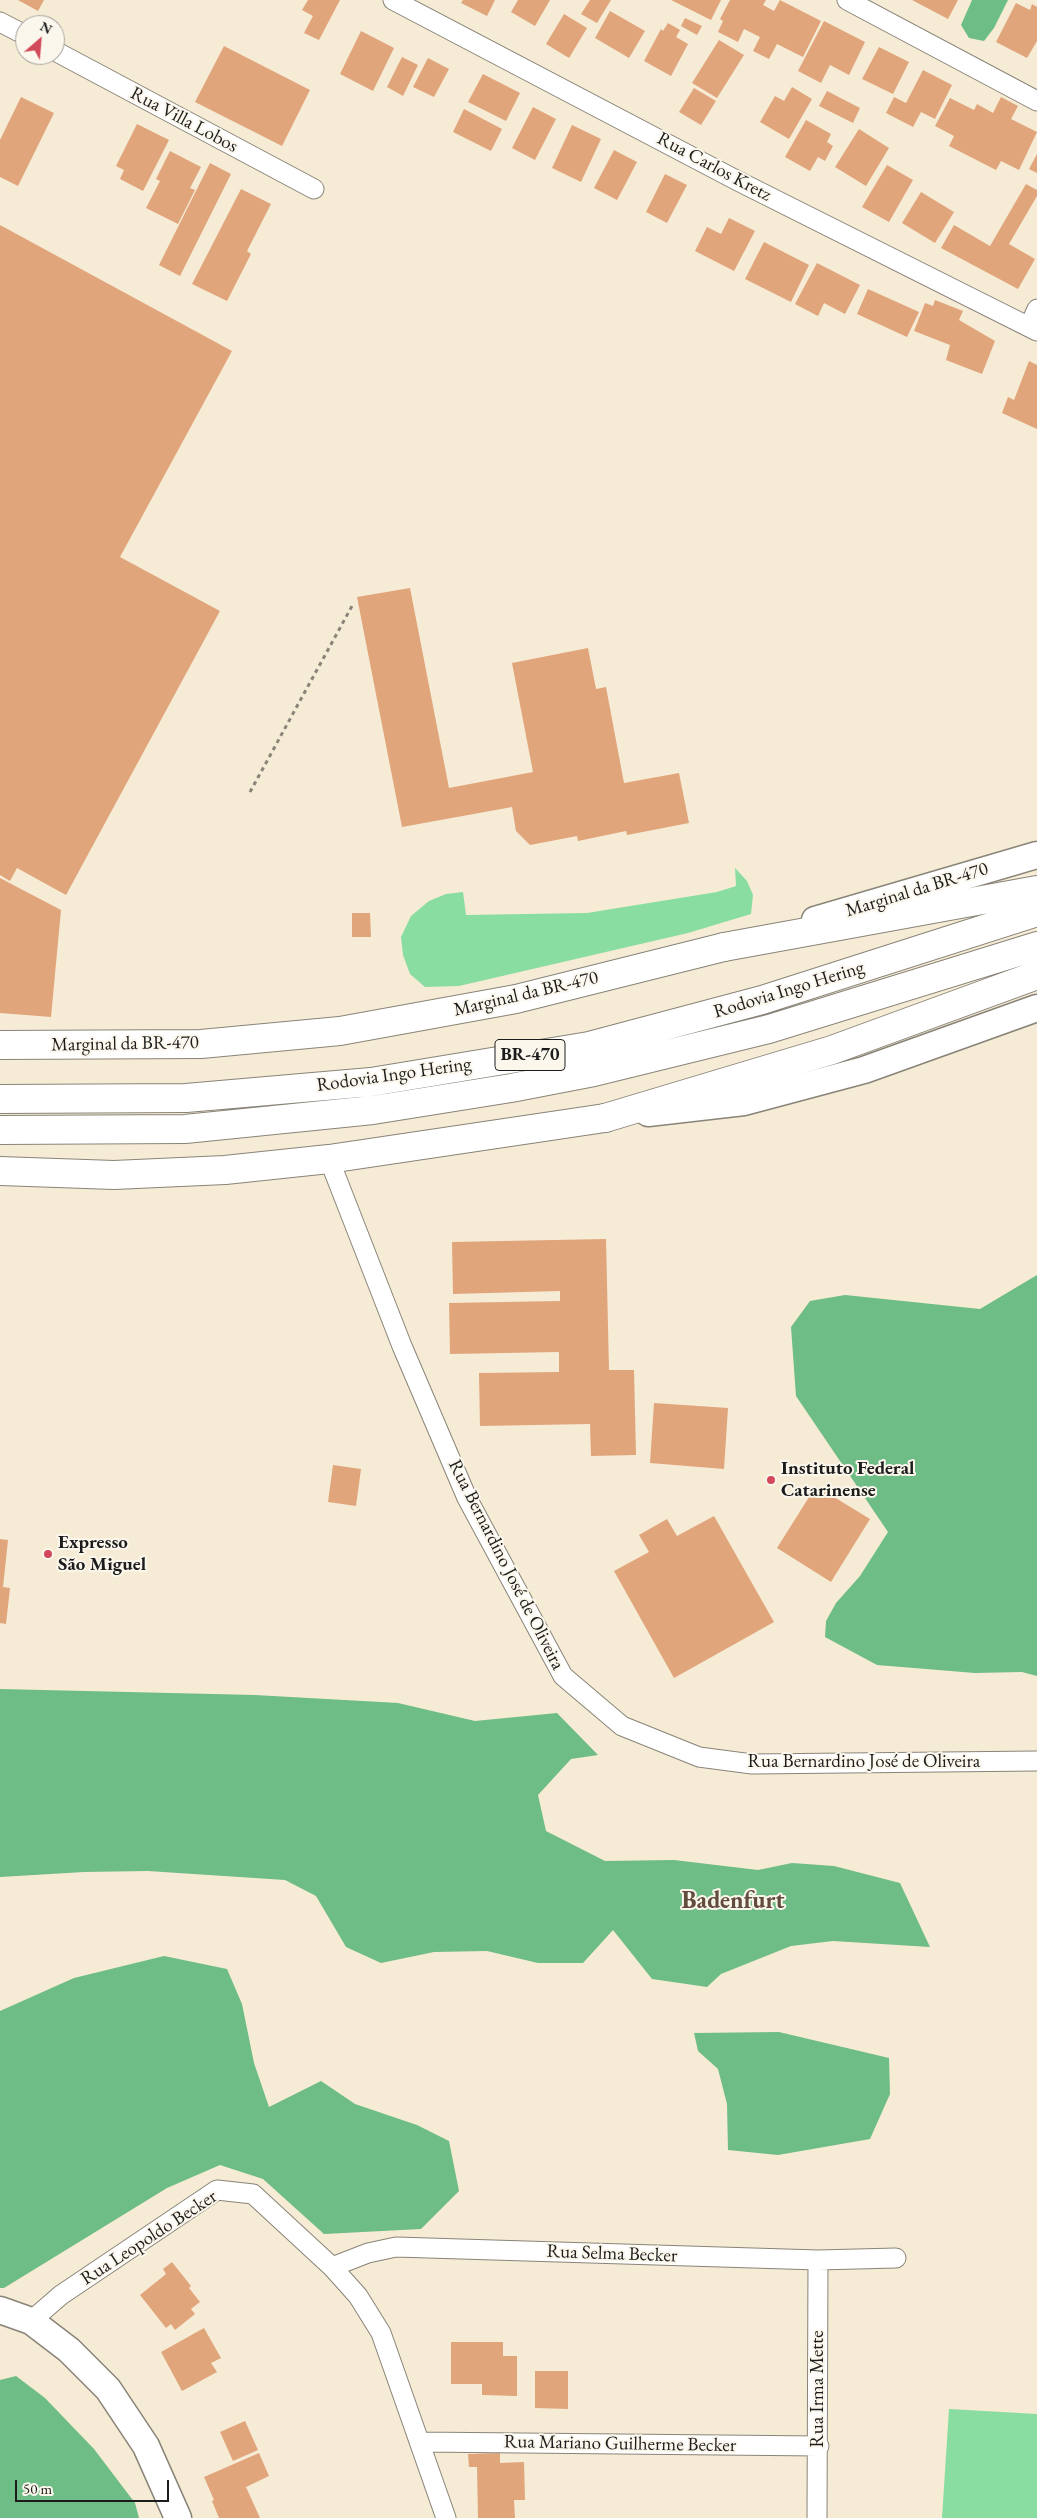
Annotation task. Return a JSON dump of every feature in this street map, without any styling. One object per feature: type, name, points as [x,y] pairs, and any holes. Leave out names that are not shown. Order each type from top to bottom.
[{"type":"main road","name":"Marginal da BR-470","points":[[0,1045],[201,1044],[340,1031],[516,999],[724,947],[1037,855]]},
{"type":"main road","points":[[724,947],[1037,890]]},
{"type":"main road","name":"Rodovia Ingo Hering","points":[[0,1099],[186,1098],[371,1082],[589,1046],[762,1000],[1037,912]]},
{"type":"main road","name":"Rodovia Ingo Hering","points":[[0,1130],[185,1129],[373,1110],[511,1088],[594,1072],[769,1029],[1037,946]]},
{"type":"main road","points":[[605,1118],[832,1050],[1037,975]]},
{"type":"main road","points":[[0,1171],[114,1174],[225,1170],[329,1159],[605,1118],[744,1102],[864,1070],[1037,1008]]},
{"type":"main road","points":[[0,2310],[31,2321],[69,2350],[108,2389],[146,2446],[178,2518]]},
{"type":"street","name":"Rua Carlos Kretz","points":[[393,0],[738,181],[1033,329]]},
{"type":"street","points":[[847,0],[1037,101]]},
{"type":"street","points":[[0,22],[15,30]]},
{"type":"street","name":"Rua Villa Lobos","points":[[65,56],[314,189]]},
{"type":"street","points":[[1033,329],[1037,309]]},
{"type":"street","name":"Rua Bernardino José de Oliveira","points":[[329,1159],[402,1346],[467,1498],[563,1676],[622,1726],[699,1757],[752,1764],[1037,1761]]},
{"type":"street","name":"Rua Leopoldo Becker","points":[[31,2321],[61,2295],[217,2190],[253,2194],[332,2267],[358,2296],[381,2333],[421,2442],[446,2518]]},
{"type":"street","name":"Rua Selma Becker","points":[[332,2267],[368,2253],[396,2248],[818,2260],[896,2258]]},
{"type":"street","name":"Rua Irma Mette","points":[[818,2260],[818,2518]]},
{"type":"street","name":"Rua Mariano Guilherme Becker","points":[[421,2442],[819,2446]]},
{"type":"path","points":[[250,792],[352,606]]},
{"type":"green space","points":[[972,0],[1008,0],[994,28],[984,41],[969,38],[961,25]]},
{"type":"green space","points":[[735,868],[747,881],[753,895],[751,914],[688,933],[459,986],[425,987],[410,974],[403,955],[401,937],[411,916],[429,901],[446,894],[463,892],[466,915],[587,913],[717,892],[736,886]]},
{"type":"green space","points":[[1037,1275],[1037,1676],[1022,1672],[975,1673],[877,1665],[825,1637],[826,1621],[836,1603],[860,1576],[888,1532],[796,1396],[791,1327],[810,1301],[845,1295],[980,1309]]},
{"type":"green space","points":[[0,1689],[255,1695],[398,1703],[475,1721],[557,1713],[598,1755],[571,1759],[538,1795],[546,1831],[605,1861],[674,1860],[758,1870],[792,1863],[834,1866],[900,1883],[930,1947],[833,1941],[791,1946],[721,1974],[707,1987],[652,1979],[613,1930],[583,1963],[538,1963],[487,1951],[434,1952],[381,1963],[346,1947],[316,1896],[285,1880],[148,1871],[84,1872],[0,1877]]},
{"type":"green space","points":[[164,1956],[227,1969],[242,2004],[254,2063],[269,2107],[321,2081],[355,2104],[417,2125],[449,2141],[459,2191],[421,2229],[324,2234],[263,2179],[220,2165],[167,2188],[4,2288],[0,2288],[0,2011],[74,1978]]},
{"type":"green space","points":[[779,2032],[889,2058],[890,2094],[870,2139],[778,2155],[728,2150],[727,2104],[718,2069],[698,2051],[694,2033]]},
{"type":"green space","points":[[16,2376],[45,2398],[94,2449],[135,2503],[139,2518],[0,2518],[0,2380]]},
{"type":"green space","points":[[949,2409],[1037,2414],[1037,2518],[942,2518]]},
{"type":"building","points":[[18,0],[44,0],[38,11]]},
{"type":"building","points":[[308,0],[340,0],[319,40],[304,33],[313,16],[302,10]]},
{"type":"building","points":[[463,0],[495,0],[487,16],[461,3]]},
{"type":"building","points":[[518,0],[550,0],[535,26],[511,12]]},
{"type":"building","points":[[590,0],[611,0],[597,23],[581,14]]},
{"type":"building","points":[[671,0],[721,0],[711,20]]},
{"type":"building","points":[[730,0],[766,0],[763,5],[774,11],[780,0],[821,21],[803,57],[777,44],[769,59],[753,51],[760,37],[744,29],[738,42],[718,32],[723,21],[720,19]]},
{"type":"building","points":[[912,0],[958,0],[948,19]]},
{"type":"building","points":[[1016,3],[1030,10],[1032,4],[1037,7],[1037,41],[1027,58],[996,42]]},
{"type":"building","points":[[610,11],[645,31],[629,58],[595,38]]},
{"type":"building","points":[[564,14],[587,28],[569,58],[546,44]]},
{"type":"building","points":[[685,18],[702,26],[697,35],[681,26]]},
{"type":"building","points":[[824,21],[865,42],[849,75],[830,65],[821,83],[798,71]]},
{"type":"building","points":[[668,23],[680,30],[676,37],[688,44],[671,76],[644,61],[661,29],[663,31]]},
{"type":"building","points":[[361,31],[394,48],[373,91],[340,74]]},
{"type":"building","points":[[719,40],[744,55],[717,98],[692,83]]},
{"type":"building","points":[[224,46],[310,90],[282,146],[195,102]]},
{"type":"building","points":[[879,47],[909,62],[893,94],[862,79]]},
{"type":"building","points":[[402,57],[418,65],[403,96],[387,87]]},
{"type":"building","points":[[428,58],[449,69],[434,97],[413,87]]},
{"type":"building","points":[[923,70],[952,85],[935,119],[921,112],[913,127],[886,113],[894,97],[906,103]]},
{"type":"building","points":[[483,74],[520,93],[506,121],[468,102]]},
{"type":"building","points":[[792,87],[812,99],[789,139],[760,122],[775,96],[784,101]]},
{"type":"building","points":[[694,88],[716,101],[701,125],[679,112]]},
{"type":"building","points":[[827,91],[860,108],[853,123],[819,106]]},
{"type":"building","points":[[21,97],[54,113],[18,186],[0,177],[0,140]]},
{"type":"building","points":[[1001,97],[1018,106],[1011,119],[1037,132],[1019,170],[1001,161],[996,170],[949,146],[954,136],[935,126],[950,98],[974,110],[977,104],[993,113]]},
{"type":"building","points":[[533,107],[556,119],[535,160],[512,148]]},
{"type":"building","points":[[464,109],[502,129],[491,151],[453,132]]},
{"type":"building","points":[[806,120],[831,134],[827,142],[833,146],[825,161],[818,157],[810,171],[785,157]]},
{"type":"building","points":[[137,124],[169,140],[143,191],[120,179],[124,170],[116,166]]},
{"type":"building","points":[[572,125],[601,139],[581,182],[552,168]]},
{"type":"building","points":[[859,129],[889,148],[866,186],[835,167]]},
{"type":"building","points":[[614,150],[637,162],[617,200],[594,188]]},
{"type":"building","points":[[170,151],[201,167],[190,188],[195,190],[178,224],[146,208],[160,181],[156,179]]},
{"type":"building","points":[[1037,154],[1037,173],[1029,169]]},
{"type":"building","points":[[210,163],[231,174],[180,276],[159,265]]},
{"type":"building","points":[[887,165],[913,180],[889,222],[862,207]]},
{"type":"building","points":[[665,174],[687,185],[667,223],[646,212]]},
{"type":"building","points":[[1026,184],[1037,190],[1037,196],[1009,244],[1035,259],[1018,289],[941,248],[954,225],[990,246]]},
{"type":"building","points":[[241,189],[271,204],[247,251],[251,254],[227,301],[192,284]]},
{"type":"building","points":[[921,192],[954,212],[935,243],[902,223]]},
{"type":"building","points":[[729,218],[755,231],[734,271],[695,251],[707,227],[721,234]]},
{"type":"building","points":[[0,225],[232,351],[120,557],[220,611],[66,895],[17,868],[10,881],[0,875]]},
{"type":"building","points":[[764,242],[809,265],[791,302],[745,279]]},
{"type":"building","points":[[817,263],[860,285],[845,314],[824,303],[818,316],[795,304]]},
{"type":"building","points":[[868,289],[919,312],[907,337],[857,314]]},
{"type":"building","points":[[935,300],[963,311],[959,320],[995,341],[982,374],[946,360],[950,345],[914,331],[925,303],[933,306]]},
{"type":"building","points":[[1029,361],[1037,365],[1037,429],[1002,413],[1008,397],[1014,400]]},
{"type":"building","points":[[410,588],[449,788],[533,772],[512,663],[588,648],[596,689],[606,687],[624,783],[679,773],[689,823],[627,835],[626,831],[578,841],[577,836],[530,845],[516,831],[512,807],[402,827],[357,597]]},
{"type":"building","points":[[0,878],[61,910],[51,1017],[0,1013]]},
{"type":"building","points":[[352,913],[370,913],[371,937],[352,937]]},
{"type":"building","points":[[606,1239],[609,1370],[634,1370],[636,1455],[591,1456],[590,1424],[480,1426],[479,1373],[559,1372],[559,1352],[450,1354],[449,1303],[560,1301],[560,1291],[453,1294],[452,1242]]},
{"type":"building","points":[[654,1403],[728,1408],[724,1469],[650,1463]]},
{"type":"building","points":[[333,1465],[361,1469],[356,1506],[328,1502]]},
{"type":"building","points":[[816,1486],[870,1519],[831,1582],[777,1548]]},
{"type":"building","points":[[714,1516],[774,1622],[674,1678],[614,1571],[649,1552],[639,1535],[667,1519],[677,1536]]},
{"type":"building","points":[[0,1539],[8,1540],[3,1587],[10,1588],[6,1624],[0,1623]]},
{"type":"building","points":[[172,2262],[191,2286],[189,2288],[200,2302],[191,2309],[195,2314],[175,2330],[171,2324],[166,2328],[140,2295],[166,2274],[163,2269]]},
{"type":"building","points":[[204,2328],[221,2358],[211,2363],[217,2372],[182,2391],[161,2352]]},
{"type":"building","points":[[451,2342],[503,2342],[503,2356],[517,2356],[517,2396],[482,2395],[482,2384],[451,2384]]},
{"type":"building","points":[[535,2371],[568,2371],[568,2409],[535,2408]]},
{"type":"building","points":[[245,2421],[258,2450],[233,2461],[220,2432]]},
{"type":"building","points":[[259,2453],[269,2476],[246,2487],[260,2518],[219,2518],[204,2477]]},
{"type":"building","points":[[500,2453],[500,2463],[524,2462],[525,2500],[514,2500],[515,2518],[478,2518],[477,2467],[469,2467],[468,2454]]},
{"type":"place","name":"Instituto Federal Catarinense","points":[[771,1480]]},
{"type":"place","name":"Expresso São Miguel","points":[[48,1554]]},
{"type":"district","name":"Badenfurt","points":[[733,1901]]}]
